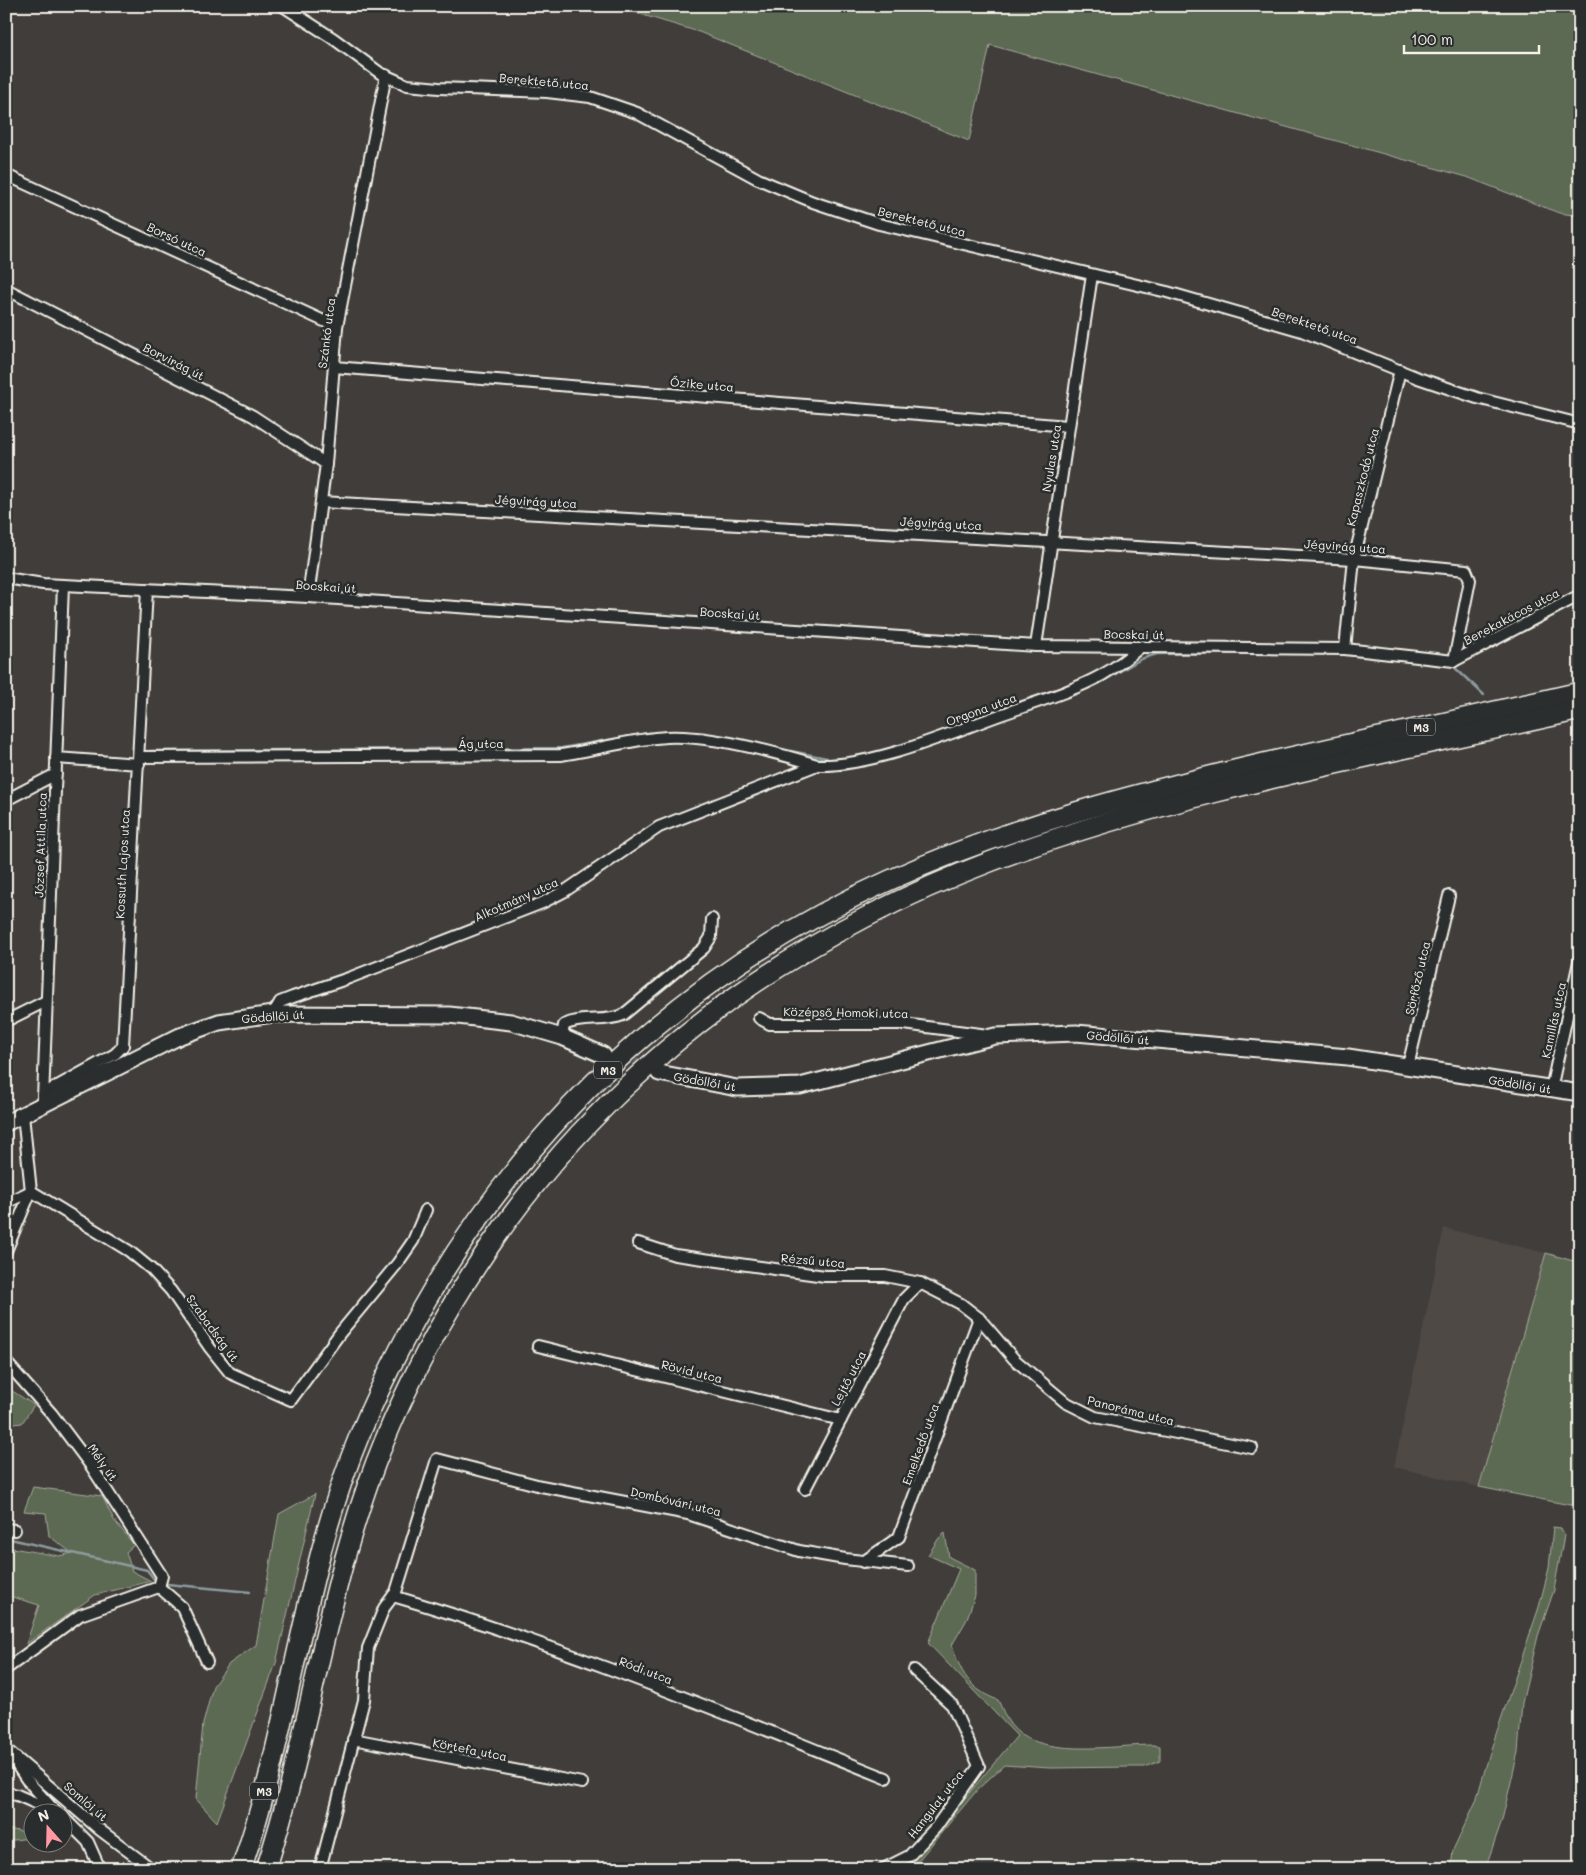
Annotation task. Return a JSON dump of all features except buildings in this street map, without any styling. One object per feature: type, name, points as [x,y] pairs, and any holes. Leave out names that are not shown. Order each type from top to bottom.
[{"type":"highway","name":"M3","points":[[242,1869],[284,1713],[321,1551],[358,1438],[395,1357],[436,1282],[460,1244],[509,1177],[562,1115],[628,1051],[695,996],[793,930],[888,880],[939,859],[1046,821],[1160,788],[1580,692]]},
{"type":"highway","name":"M3","points":[[266,1869],[288,1796],[349,1541],[369,1480],[402,1398],[457,1294],[500,1229],[574,1138],[639,1072],[709,1015],[779,966],[844,928],[947,879],[1050,841],[1160,808],[1268,781],[1580,710]]},
{"type":"highway","points":[[1492,730],[1580,720]]},
{"type":"main road","name":"Gödöllői út","points":[[6,1124],[23,1115],[42,1100],[188,1032],[219,1022],[273,1014],[449,1014],[511,1022],[562,1037],[603,1055]]},
{"type":"main road","name":"Gödöllői út","points":[[660,1073],[737,1088],[800,1086],[995,1036],[1076,1033],[1348,1057],[1580,1093]]},
{"type":"street","name":"Berektető utca","points":[[283,6],[386,75],[408,85],[547,92],[590,97],[637,113],[758,180],[813,202],[878,224],[1167,292],[1302,331],[1477,398],[1580,424]]},
{"type":"street","name":"Szánkó utca","points":[[308,597],[326,464],[338,327],[386,75]]},
{"type":"street","name":"Borsó utca","points":[[6,175],[338,327]]},
{"type":"street","name":"Nyulas utca","points":[[1036,646],[1092,275]]},
{"type":"street","name":"Borvirág út","points":[[6,289],[252,416],[326,464]]},
{"type":"street","name":"Őzike utca","points":[[334,367],[1068,426]]},
{"type":"street","name":"Kapaszkodó utca","points":[[1345,649],[1354,559],[1400,370]]},
{"type":"street","name":"Jégvirág utca","points":[[321,502],[1354,559],[1466,570],[1470,580],[1454,661]]},
{"type":"street","name":"Bocskai út","points":[[6,578],[63,586],[308,597],[1036,646],[1345,649],[1454,661]]},
{"type":"street","name":"József Attila utca","points":[[42,1100],[63,586]]},
{"type":"street","name":"Kossuth Lajos utca","points":[[42,1100],[115,1054],[123,1046],[148,589]]},
{"type":"street","name":"Berekakácos utca","points":[[1454,661],[1580,595]]},
{"type":"street","name":"Orgona utca","points":[[817,764],[844,763],[884,754],[936,738],[1049,697],[1100,676],[1127,660],[1142,646]]},
{"type":"street","name":"Ág utca","points":[[56,758],[140,760],[561,755],[628,742],[679,737],[736,745],[817,764]]},
{"type":"street","name":"Alkotmány utca","points":[[273,1014],[280,1002],[349,978],[542,903],[577,883],[660,827],[817,764]]},
{"type":"street","points":[[6,800],[56,774]]},
{"type":"street","name":"Sörfőző utca","points":[[1408,1066],[1449,896]]},
{"type":"street","points":[[562,1037],[564,1025],[571,1021],[613,1019],[622,1015],[704,948],[711,938],[712,919]]},
{"type":"street","name":"Kamillás utca","points":[[1551,1089],[1580,957]]},
{"type":"street","points":[[6,1021],[46,1001]]},
{"type":"street","name":"Középső Homoki utca","points":[[759,1018],[770,1024],[904,1024],[995,1036]]},
{"type":"street","points":[[6,1251],[31,1191],[23,1115]]},
{"type":"street","points":[[6,1203],[31,1191]]},
{"type":"street","name":"Szabadság út","points":[[31,1191],[129,1251],[151,1269],[172,1291],[210,1348],[230,1374],[291,1400],[340,1333],[413,1241],[426,1210]]},
{"type":"street","name":"Rézsű utca","points":[[638,1243],[676,1255],[711,1260],[825,1276],[885,1276],[920,1283],[961,1304],[979,1318]]},
{"type":"street","name":"Lejtő utca","points":[[804,1489],[904,1299],[920,1283]]},
{"type":"street","name":"Panoráma utca","points":[[979,1318],[1014,1359],[1065,1402],[1081,1411],[1095,1416],[1168,1432],[1252,1448]]},
{"type":"street","name":"Emelkedő utca","points":[[862,1562],[900,1537],[979,1318]]},
{"type":"street","name":"Rövid utca","points":[[538,1346],[840,1420]]},
{"type":"street","name":"Mély út","points":[[6,1362],[52,1414],[107,1490],[162,1576],[159,1587]]},
{"type":"street","name":"Dombóvári utca","points":[[393,1596],[437,1459],[541,1486],[688,1514],[799,1551],[862,1562],[908,1566]]},
{"type":"street","points":[[6,1669],[80,1615],[159,1587],[182,1607],[207,1662]]},
{"type":"street","points":[[320,1869],[352,1739],[364,1700],[368,1648],[384,1608],[393,1596]]},
{"type":"street","name":"Ródi utca","points":[[393,1596],[472,1619],[625,1675],[886,1778]]},
{"type":"street","name":"Hangulat utca","points":[[883,1869],[909,1856],[936,1827],[979,1766],[952,1705],[914,1670]]},
{"type":"street","name":"Körtefa utca","points":[[352,1739],[582,1784]]},
{"type":"street","name":"Somlói út","points":[[6,1749],[20,1770],[48,1802]]},
{"type":"street","name":"Somlói út","points":[[6,1749],[100,1830],[152,1869]]},
{"type":"street","name":"Somlói út","points":[[6,1793],[31,1802]]},
{"type":"street","points":[[72,1826],[88,1842],[100,1868]]},
{"type":"shaded area","points":[[1444,1228],[1546,1253],[1479,1487],[1394,1467]]},
{"type":"green space","points":[[613,6],[1580,6],[1580,216],[1559,213],[1467,177],[990,45],[969,141],[699,32]]},
{"type":"green space","points":[[1546,1253],[1580,1263],[1580,1507],[1479,1487]]},
{"type":"green space","points":[[6,1387],[34,1405],[22,1423],[6,1425]]},
{"type":"green space","points":[[33,1487],[102,1496],[114,1520],[134,1545],[126,1552],[132,1571],[151,1581],[95,1595],[26,1644],[39,1605],[6,1595],[6,1547],[59,1556],[72,1553],[49,1536],[46,1513],[24,1511]]},
{"type":"green space","points":[[315,1494],[276,1663],[217,1822],[196,1799],[203,1724],[213,1686],[229,1664],[256,1645],[279,1514]]},
{"type":"green space","points":[[1553,1527],[1561,1528],[1564,1535],[1554,1590],[1538,1636],[1522,1703],[1518,1752],[1502,1820],[1485,1869],[1451,1869],[1453,1850],[1476,1801],[1491,1749],[1539,1607],[1549,1568]]},
{"type":"green space","points":[[945,1533],[949,1557],[975,1570],[975,1596],[966,1621],[952,1645],[963,1672],[973,1685],[988,1696],[998,1700],[1010,1724],[1022,1735],[1038,1742],[1077,1748],[1160,1746],[1160,1761],[1144,1767],[1050,1768],[1004,1765],[978,1789],[912,1868],[934,1867],[934,1869],[887,1869],[911,1862],[1017,1736],[928,1643],[959,1569],[928,1555],[939,1538]]},
{"type":"green space","points":[[6,1829],[22,1832],[22,1839],[6,1841]]},
{"type":"waterway","points":[[1077,693],[1100,683],[1141,659],[1157,654],[1247,653]]},
{"type":"waterway","points":[[1335,654],[1392,659]]},
{"type":"waterway","points":[[1452,665],[1484,695]]},
{"type":"waterway","points":[[992,723],[1067,696]]},
{"type":"waterway","points":[[150,751],[562,748],[648,733],[658,733]]},
{"type":"waterway","points":[[765,746],[827,758]]},
{"type":"waterway","points":[[108,757],[134,758]]},
{"type":"waterway","points":[[834,770],[851,767]]},
{"type":"waterway","points":[[6,1131],[12,1128]]},
{"type":"waterway","points":[[6,1538],[147,1570],[154,1579]]},
{"type":"waterway","points":[[167,1584],[250,1592]]},
{"type":"tunnel","points":[[611,1057],[656,1072]]}]
